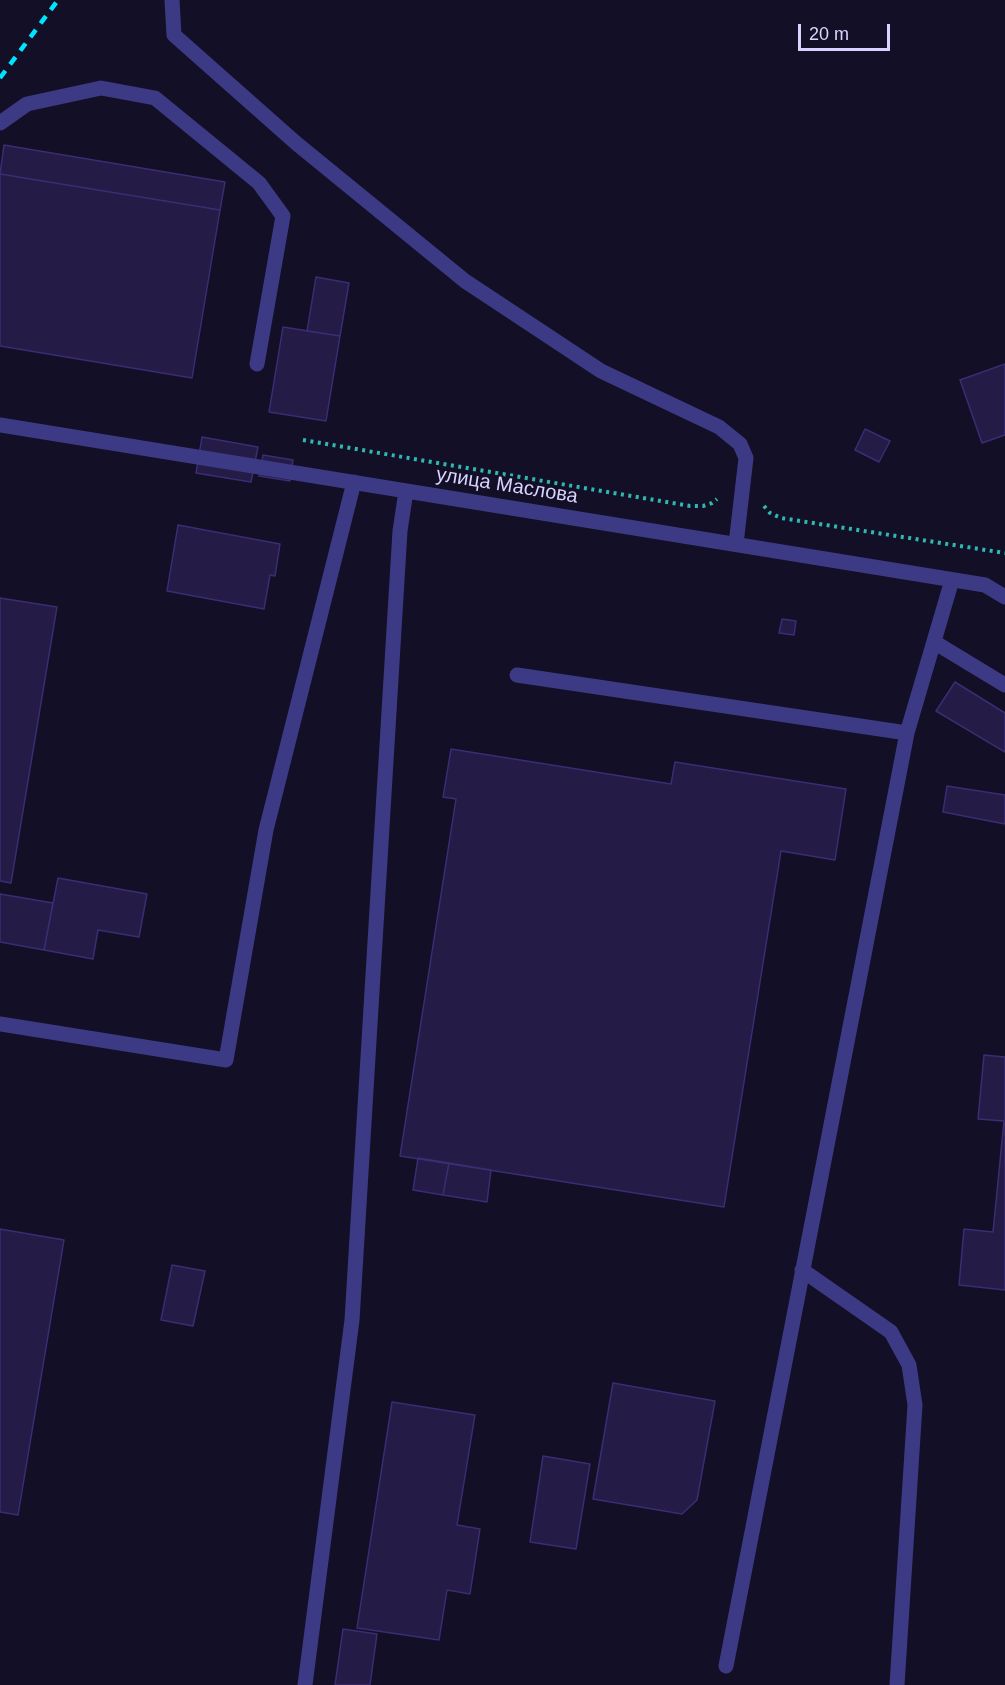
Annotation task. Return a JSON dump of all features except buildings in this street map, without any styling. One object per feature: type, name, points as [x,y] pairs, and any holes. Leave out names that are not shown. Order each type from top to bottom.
[{"type":"lane","points":[[172,0],[174,35],[296,143],[465,280],[601,371],[719,427],[740,444],[746,458],[736,544]]},
{"type":"lane","points":[[0,123],[27,104],[101,88],[156,98],[259,183],[283,216],[257,364]]},
{"type":"lane","name":"улица Маслова","points":[[0,425],[985,585],[1005,597]]},
{"type":"lane","points":[[0,1024],[226,1060],[266,830],[354,482]]},
{"type":"lane","points":[[305,1685],[352,1320],[400,531],[406,491]]},
{"type":"lane","points":[[726,1666],[907,733],[952,580]]},
{"type":"lane","points":[[934,642],[1005,685]]},
{"type":"lane","points":[[517,675],[907,733]]},
{"type":"lane","points":[[802,1270],[891,1332],[909,1365],[915,1406],[897,1685]]},
{"type":"path","points":[[303,440],[690,506],[712,503],[727,482],[763,486],[764,505],[770,513],[781,518],[1005,553]]},
{"type":"railway","points":[[0,78],[58,0]]}]
